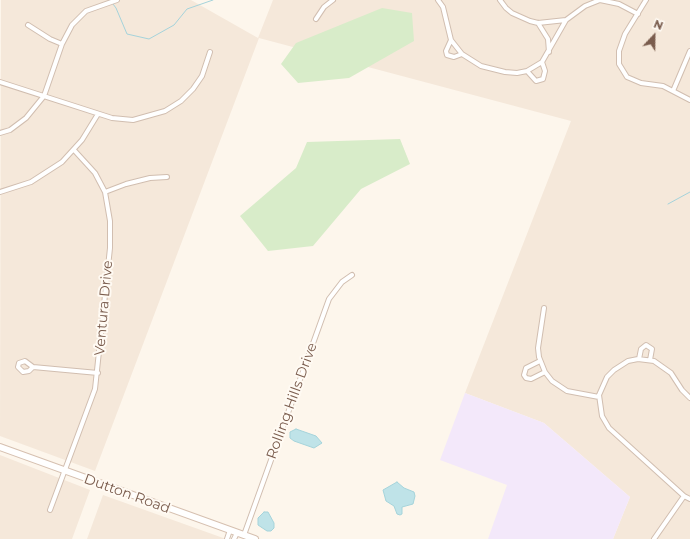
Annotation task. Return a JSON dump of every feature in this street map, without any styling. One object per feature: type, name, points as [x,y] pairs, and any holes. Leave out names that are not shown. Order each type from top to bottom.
[{"type":"street","points":[[97,0],[99,5]]},
{"type":"street","points":[[0,132],[10,130],[26,118],[44,96],[62,44],[72,25],[86,11],[99,5],[117,0]]},
{"type":"street","points":[[316,19],[324,7],[332,0]]},
{"type":"street","points":[[438,0],[443,8],[451,40],[462,54],[481,66],[517,74],[527,71],[542,62],[566,20],[590,2],[602,0],[619,4],[638,14]]},
{"type":"street","points":[[500,0],[506,8],[530,21],[538,23],[566,20]]},
{"type":"street","points":[[646,0],[624,34],[619,51],[619,64],[627,77],[641,83],[663,86],[690,100]]},
{"type":"street","points":[[538,23],[544,30],[548,39],[549,52]]},
{"type":"street","points":[[28,25],[50,39],[62,44]]},
{"type":"street","points":[[451,40],[446,51],[447,55],[454,58],[462,54]]},
{"type":"street","points":[[673,91],[690,51]]},
{"type":"street","points":[[0,82],[98,114],[112,118],[133,120],[165,111],[181,101],[193,89],[202,76],[210,52]]},
{"type":"street","points":[[527,71],[536,80],[540,81],[545,76],[542,62]]},
{"type":"street","points":[[0,192],[31,182],[62,162],[82,140],[98,114]]},
{"type":"street","name":"Ventura Drive","points":[[50,510],[95,390],[110,248],[110,221],[105,192],[95,173],[74,150]]},
{"type":"street","points":[[105,192],[126,184],[150,178],[167,177]]},
{"type":"street","name":"Rolling Hills Drive","points":[[244,535],[329,299],[342,282],[352,275]]},
{"type":"street","points":[[544,308],[544,320],[539,342],[540,361],[545,372],[552,381],[567,391],[599,397]]},
{"type":"street","points":[[639,360],[641,349],[646,345],[652,349],[650,360]]},
{"type":"street","points":[[690,398],[682,390],[671,373],[650,360],[628,361],[614,370],[607,377],[599,397],[602,416],[609,428],[684,496],[690,499]]},
{"type":"street","points":[[540,361],[526,368],[524,374],[526,378],[531,379],[545,372]]},
{"type":"street","points":[[33,367],[98,373]]},
{"type":"street","name":"Dutton Road","points":[[0,447],[255,539]]},
{"type":"street","points":[[654,539],[684,496]]},
{"type":"street","points":[[227,539],[230,530]]},
{"type":"street","points":[[234,539],[237,533]]},
{"type":"shaded area","points":[[1,0],[191,0],[258,38],[273,0],[690,0],[690,539],[613,539],[630,497],[544,423],[465,393],[571,121],[259,38],[95,471],[0,436]]},
{"type":"shaded area","points":[[465,393],[544,423],[630,497],[613,539],[488,539],[507,485],[440,460]]},
{"type":"shaded area","points":[[0,455],[90,490],[72,539],[0,539]]},
{"type":"shaded area","points":[[103,495],[226,539],[87,539]]},
{"type":"green space","points":[[382,8],[412,13],[414,41],[349,78],[298,83],[281,64],[296,43]]},
{"type":"green space","points":[[400,139],[410,164],[361,189],[313,246],[268,251],[240,216],[296,168],[307,142]]},
{"type":"water","points":[[296,429],[316,436],[322,443],[314,448],[294,441],[290,438],[290,432]]},
{"type":"water","points":[[397,482],[404,488],[414,492],[415,496],[413,504],[402,507],[402,514],[400,515],[397,514],[394,506],[386,501],[383,490]]},
{"type":"water","points":[[264,512],[268,512],[274,523],[274,528],[271,531],[267,531],[258,525],[258,518]]},
{"type":"waterway","points":[[113,4],[127,34],[149,39],[174,25],[187,9],[213,0]]},
{"type":"waterway","points":[[668,204],[690,192]]}]
